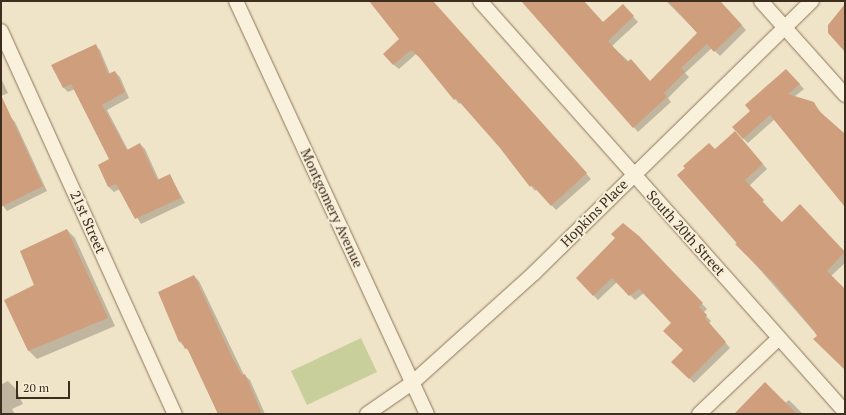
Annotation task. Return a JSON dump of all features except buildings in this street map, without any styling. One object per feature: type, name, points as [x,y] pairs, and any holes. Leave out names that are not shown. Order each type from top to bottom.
[{"type":"street","name":"Montgomery Avenue","points":[[236,1],[427,414]]},
{"type":"street","name":"South 20th Street","points":[[480,1],[845,412]]},
{"type":"street","points":[[761,1],[845,95]]},
{"type":"street","name":"Hopkins Place","points":[[367,414],[412,383],[534,273],[633,174],[812,1]]},
{"type":"street","name":"21st Street","points":[[1,31],[175,414]]},
{"type":"street","points":[[699,414],[779,338]]},
{"type":"green space","points":[[361,338],[377,372],[307,405],[291,371]]}]
